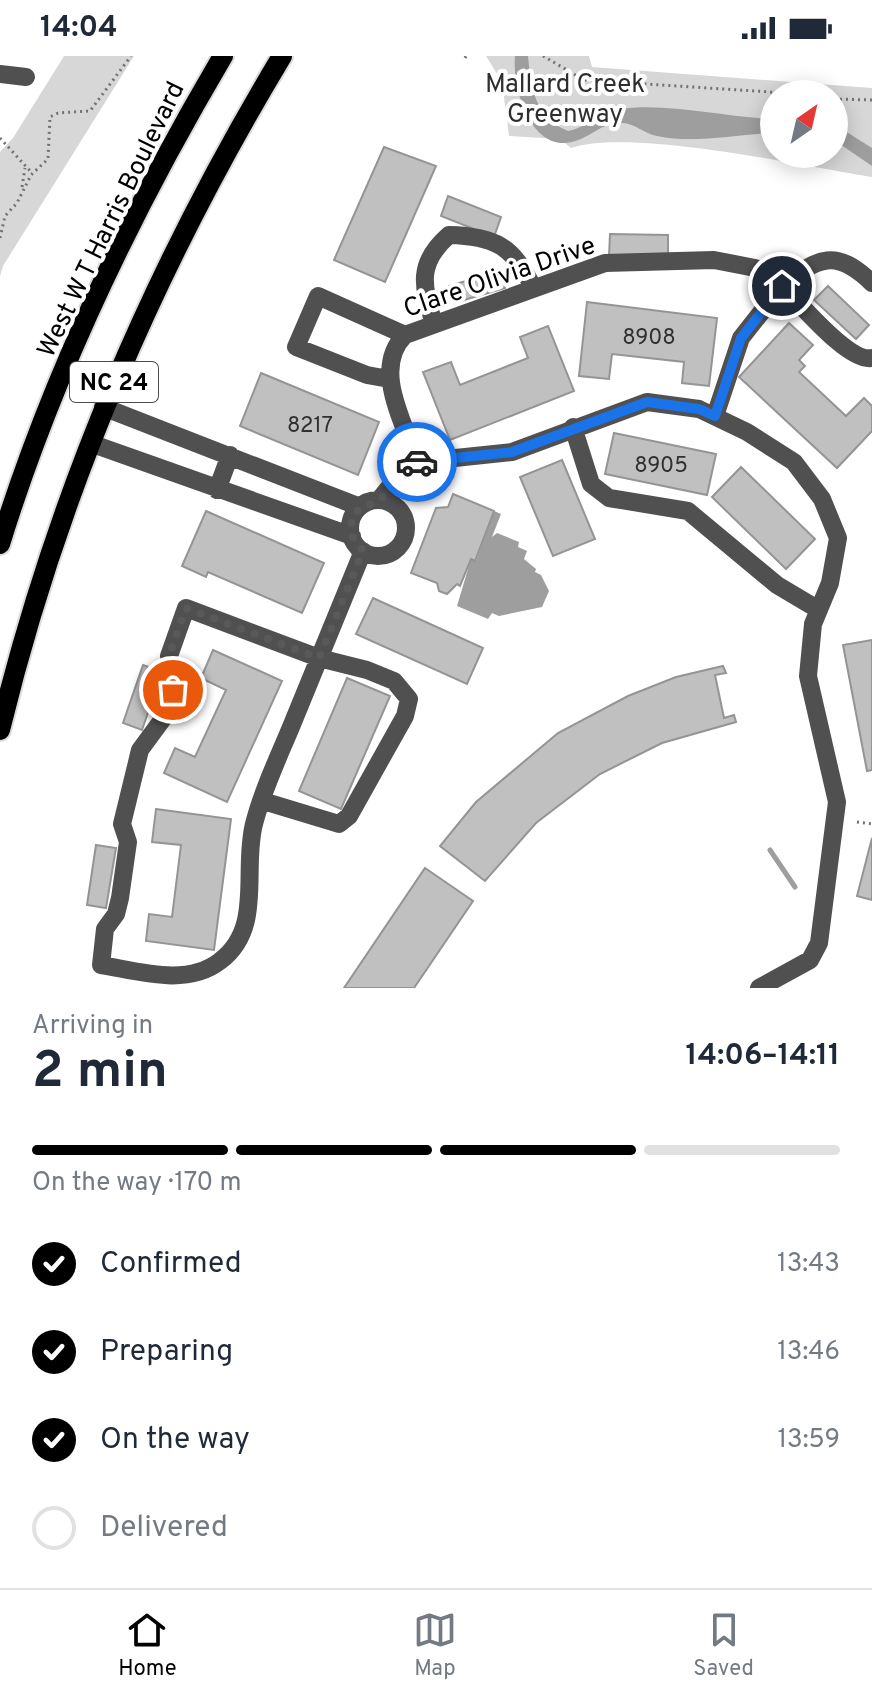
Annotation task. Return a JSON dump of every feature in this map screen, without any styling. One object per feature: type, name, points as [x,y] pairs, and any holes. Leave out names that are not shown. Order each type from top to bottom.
[{"type":"main road","name":"West W T Harris Boulevard","points":[[0,544],[72,349],[147,192],[223,56]]},
{"type":"main road","name":"NC 24","points":[[0,730],[54,539],[103,407],[198,204],[282,56]]},
{"type":"street","points":[[0,74],[26,77]]},
{"type":"street","points":[[434,324],[425,293],[424,273],[433,249],[449,235],[476,236],[505,246],[522,263],[533,288]]},
{"type":"street","points":[[715,416],[741,338],[782,286],[809,265],[826,259],[846,262],[872,283]]},
{"type":"street","name":"Clare Olivia Drive","points":[[389,379],[394,345],[405,335],[605,263],[714,260],[755,268],[782,286],[850,353],[865,360],[872,358]]},
{"type":"street","points":[[405,335],[318,296],[296,347],[367,375],[389,379],[417,462]]},
{"type":"street","points":[[263,801],[339,824],[359,802],[405,716],[409,699],[394,681],[367,670],[319,658],[186,608],[169,656],[173,683],[170,702],[165,716],[140,750],[122,824],[128,842],[120,898],[116,914],[105,929],[101,965],[169,975],[198,972],[230,953],[241,937],[249,913],[247,886],[254,825],[263,801],[319,658],[357,544],[353,515],[360,507],[379,500],[405,468],[417,462],[512,452],[647,402],[699,409],[747,432],[794,462],[822,499],[838,538],[830,583],[813,624],[808,676],[837,802],[819,943],[810,960],[759,988]]},
{"type":"street","points":[[103,407],[360,507]]},
{"type":"street","points":[[573,427],[591,484],[609,498],[688,511],[777,585],[819,610]]},
{"type":"street","points":[[90,443],[357,544],[381,556],[398,548],[406,532],[406,522],[396,506],[379,500]]},
{"type":"street","points":[[217,490],[230,455]]},
{"type":"path","points":[[0,238],[5,216],[17,203],[32,173],[48,159],[52,115],[90,111],[131,56]]},
{"type":"path","points":[[543,56],[570,74],[603,83],[760,92]]},
{"type":"path","points":[[848,99],[872,100]]},
{"type":"path","points":[[0,138],[32,173]]},
{"type":"path","points":[[23,188],[20,180],[25,168]]},
{"type":"path","points":[[857,822],[872,824]]},
{"type":"green space","points":[[64,56],[134,56],[3,266],[0,276],[0,152],[13,138]]},
{"type":"green space","name":"Mallard Creek Greenway","points":[[486,56],[589,56],[592,67],[765,80],[760,80],[760,158],[674,145],[598,143],[571,148],[560,139],[509,136],[502,82]]},
{"type":"green space","name":"Mallard Creek Greenway","points":[[848,86],[872,88],[872,177],[820,168],[848,168]]},
{"type":"shaded area","points":[[515,56],[528,56],[537,101],[548,118],[568,131],[612,110],[657,107],[760,118],[760,134],[672,138],[616,123],[579,140],[557,142],[545,137],[527,114],[515,69]]},
{"type":"shaded area","points":[[848,133],[872,148],[872,166],[848,150]]},
{"type":"shaded area","points":[[494,511],[501,514],[492,537],[497,533],[519,542],[518,547],[527,551],[524,559],[541,575],[549,591],[542,607],[499,616],[492,613],[488,619],[457,606],[471,559],[476,561]]},
{"type":"building","points":[[384,147],[436,166],[385,282],[334,260]]},
{"type":"building","points":[[448,196],[501,217],[494,237],[441,216]]},
{"type":"building","points":[[610,234],[668,235],[668,256],[609,256]]},
{"type":"building","points":[[500,271],[505,288],[454,303],[449,286]]},
{"type":"building","points":[[828,286],[869,325],[856,339],[814,300]]},
{"type":"building","points":[[587,302],[717,318],[709,386],[682,383],[684,362],[612,354],[609,379],[579,376]]},
{"type":"building","points":[[789,323],[813,345],[799,360],[805,366],[799,372],[846,416],[864,398],[872,406],[872,431],[837,468],[739,377]]},
{"type":"building","points":[[548,326],[574,391],[450,440],[423,372],[451,362],[460,385],[528,358],[520,337]]},
{"type":"building","points":[[261,373],[379,422],[358,475],[240,426]]},
{"type":"building","points":[[614,433],[716,454],[707,495],[605,474]]},
{"type":"building","points":[[562,460],[595,539],[553,556],[520,477]]},
{"type":"building","points":[[741,467],[815,539],[786,569],[712,497]]},
{"type":"building","points":[[453,494],[494,511],[475,561],[471,559],[460,586],[457,584],[447,594],[439,591],[437,583],[411,573],[436,508],[448,507]]},
{"type":"building","points":[[206,511],[324,563],[302,613],[208,572],[206,577],[182,566]]},
{"type":"building","points":[[373,598],[483,648],[467,684],[356,634]]},
{"type":"building","points":[[872,640],[872,770],[867,771],[843,645]]},
{"type":"building","points":[[213,650],[282,681],[227,802],[164,773],[175,748],[195,757],[226,690],[201,678]]},
{"type":"building","points":[[143,665],[162,672],[142,730],[123,723]]},
{"type":"building","points":[[723,666],[726,673],[715,675],[724,718],[734,715],[736,722],[662,743],[600,774],[536,823],[485,881],[440,846],[476,802],[558,733],[628,696],[676,677]]},
{"type":"building","points":[[347,678],[390,696],[341,809],[299,791]]},
{"type":"building","points":[[156,809],[231,819],[214,950],[146,941],[149,914],[172,917],[181,845],[152,842]]},
{"type":"building","points":[[872,838],[872,900],[857,896]]},
{"type":"building","points":[[96,845],[116,848],[106,908],[87,905]]},
{"type":"building","points":[[425,868],[473,901],[414,988],[344,988]]},
{"type":"waterway","points":[[770,850],[795,887]]},
{"type":"way so far","points":[[173,690],[169,656],[186,608],[319,658],[363,551],[352,536],[350,526],[353,515],[370,501],[379,500],[405,468],[417,462]]},
{"type":"route","points":[[417,462],[453,461],[512,452],[561,431],[647,402],[699,409],[715,416],[741,338],[782,286]]}]
